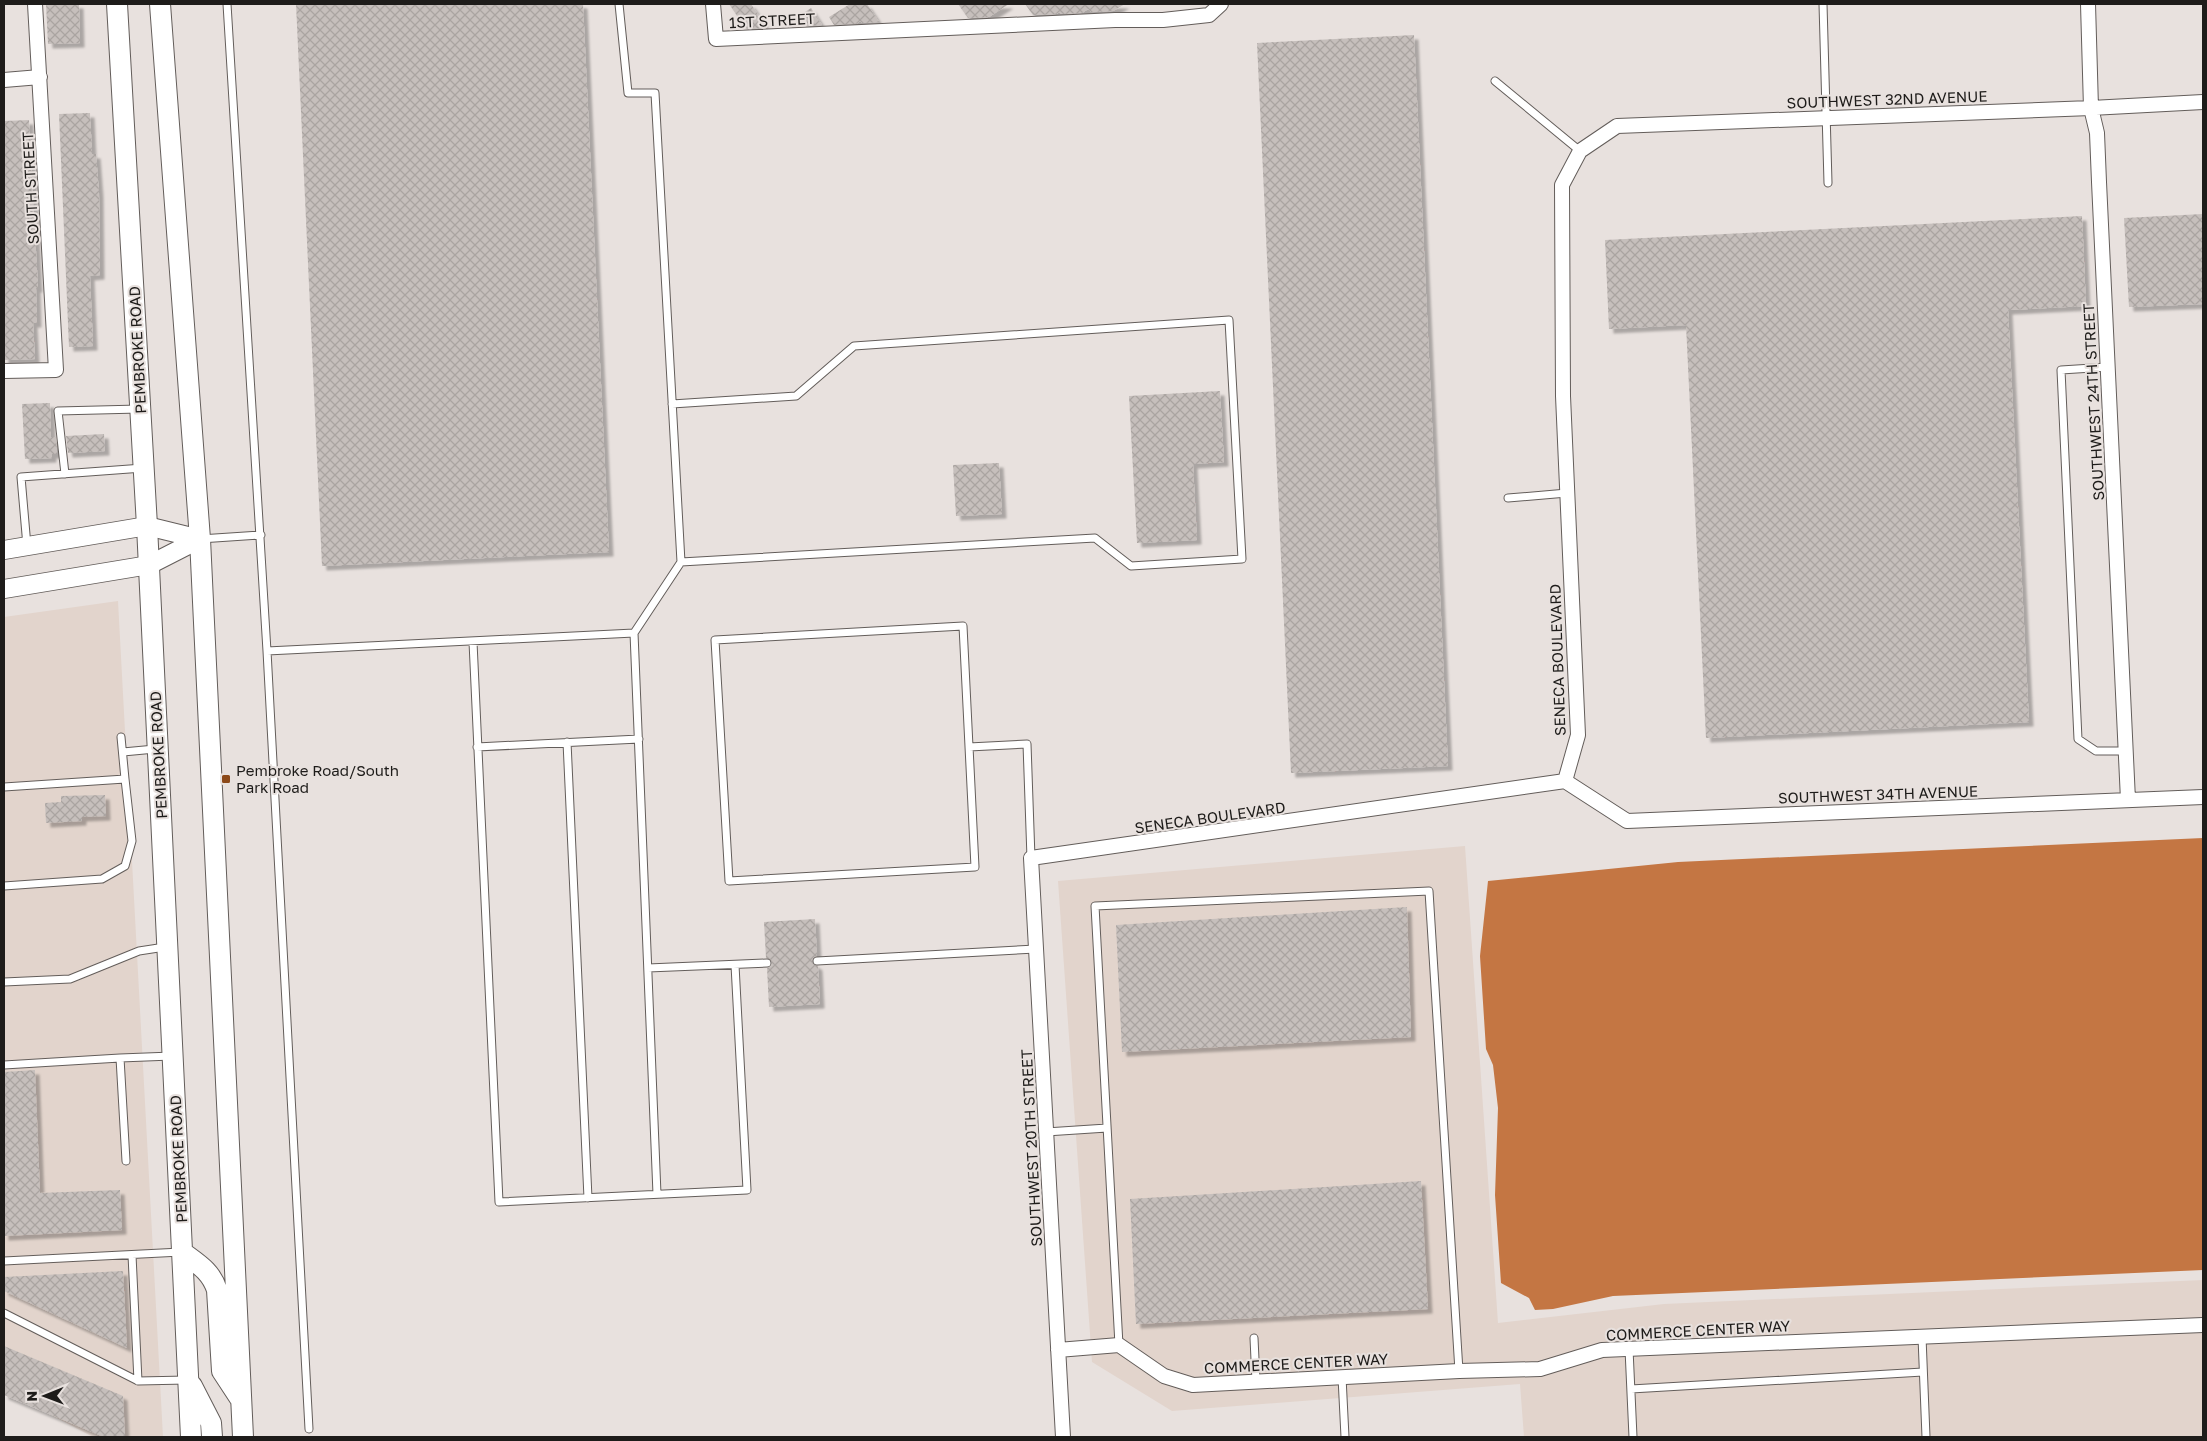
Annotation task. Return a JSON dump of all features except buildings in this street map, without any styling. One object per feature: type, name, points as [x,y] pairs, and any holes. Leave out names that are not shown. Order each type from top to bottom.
[{"type":"main road","name":"PEMBROKE ROAD","points":[[117,4],[147,526],[191,1437]]},
{"type":"main road","points":[[160,4],[200,539],[243,1437]]},
{"type":"main road","points":[[182,1252],[208,1271],[214,1280],[217,1290],[222,1371],[242,1402]]},
{"type":"main road","points":[[188,1380],[211,1423],[212,1437]]},
{"type":"street","name":"SOUTH STREET","points":[[4,371],[56,370],[35,4]]},
{"type":"street","name":"1ST STREET","points":[[713,4],[716,39],[1115,20],[1163,20],[1209,15],[1221,4]]},
{"type":"street","name":"SOUTHWEST 24TH STREET","points":[[2088,4],[2091,108],[2097,133],[2128,800]]},
{"type":"street","points":[[4,80],[40,77]]},
{"type":"street","name":"SOUTHWEST 32ND AVENUE","points":[[1580,151],[1617,126],[2203,102]]},
{"type":"street","name":"SENECA BOULEVARD","points":[[1031,858],[1565,781],[1578,735],[1563,396],[1562,186],[1580,151]]},
{"type":"street","points":[[4,550],[147,526],[200,539]]},
{"type":"street","points":[[4,589],[149,565],[200,539]]},
{"type":"street","name":"SOUTHWEST 34TH AVENUE","points":[[1565,781],[1627,821],[2203,797]]},
{"type":"street","name":"SOUTHWEST 20TH STREET","points":[[1031,858],[1063,1437]]},
{"type":"street","name":"COMMERCE CENTER WAY","points":[[1119,1345],[1164,1376],[1193,1385],[1459,1371],[1540,1370],[1602,1350],[2203,1325]]},
{"type":"street","points":[[1058,1350],[1119,1345]]},
{"type":"lane","points":[[227,4],[261,535],[310,1429]]},
{"type":"lane","points":[[619,4],[628,93],[655,93],[681,562],[634,633],[657,1194]]},
{"type":"lane","points":[[1823,4],[1828,183]]},
{"type":"lane","points":[[1495,81],[1580,151]]},
{"type":"lane","points":[[672,404],[796,396],[854,346],[1229,320],[1242,559],[1131,566],[1095,538],[681,562]]},
{"type":"lane","points":[[2108,367],[2061,370],[2078,739],[2096,751],[2126,750]]},
{"type":"lane","points":[[65,474],[58,411],[140,409]]},
{"type":"lane","points":[[27,546],[21,477],[144,468]]},
{"type":"lane","points":[[1508,498],[1566,493]]},
{"type":"lane","points":[[200,539],[261,535]]},
{"type":"lane","points":[[963,626],[969,747],[975,867],[730,881],[715,640],[963,626]]},
{"type":"lane","points":[[266,651],[634,633]]},
{"type":"lane","points":[[473,642],[500,1202],[747,1190],[734,965]]},
{"type":"lane","points":[[4,886],[102,879],[125,866],[132,841],[121,737]]},
{"type":"lane","points":[[477,747],[638,739]]},
{"type":"lane","points":[[567,742],[588,1198]]},
{"type":"lane","points":[[969,747],[1027,744],[1031,858]]},
{"type":"lane","points":[[123,752],[158,749]]},
{"type":"lane","points":[[4,786],[125,779]]},
{"type":"lane","points":[[1119,1345],[1095,906],[1429,891],[1459,1371]]},
{"type":"lane","points":[[4,982],[70,979],[139,951],[167,946]]},
{"type":"lane","points":[[817,960],[1036,949]]},
{"type":"lane","points":[[648,968],[767,963]]},
{"type":"lane","points":[[4,1064],[173,1056]]},
{"type":"lane","points":[[120,1058],[126,1161]]},
{"type":"lane","points":[[1046,1132],[1107,1128]]},
{"type":"lane","points":[[4,1261],[182,1252]]},
{"type":"lane","points":[[132,1254],[138,1381]]},
{"type":"lane","points":[[4,1313],[138,1381],[188,1380]]},
{"type":"lane","points":[[1922,1336],[1926,1437]]},
{"type":"lane","points":[[1254,1338],[1256,1382]]},
{"type":"lane","points":[[1629,1349],[1633,1437]]},
{"type":"lane","points":[[1631,1389],[1923,1372]]},
{"type":"lane","points":[[1342,1377],[1345,1437]]},
{"type":"shaded area","points":[[118,601],[163,1437],[93,1437],[4,1390],[4,617]]},
{"type":"shaded area","points":[[2203,838],[2203,1270],[1613,1296],[1553,1309],[1535,1310],[1529,1298],[1501,1283],[1495,1195],[1498,1108],[1493,1065],[1486,1049],[1480,956],[1488,881],[1678,862]]},
{"type":"shaded area","points":[[1465,846],[1498,1323],[1664,1304],[2203,1280],[2203,1437],[1524,1437],[1520,1384],[1172,1411],[1092,1362],[1058,881]]},
{"type":"place","name":"Pembroke Road/South Park Road","points":[[226,779]]}]
